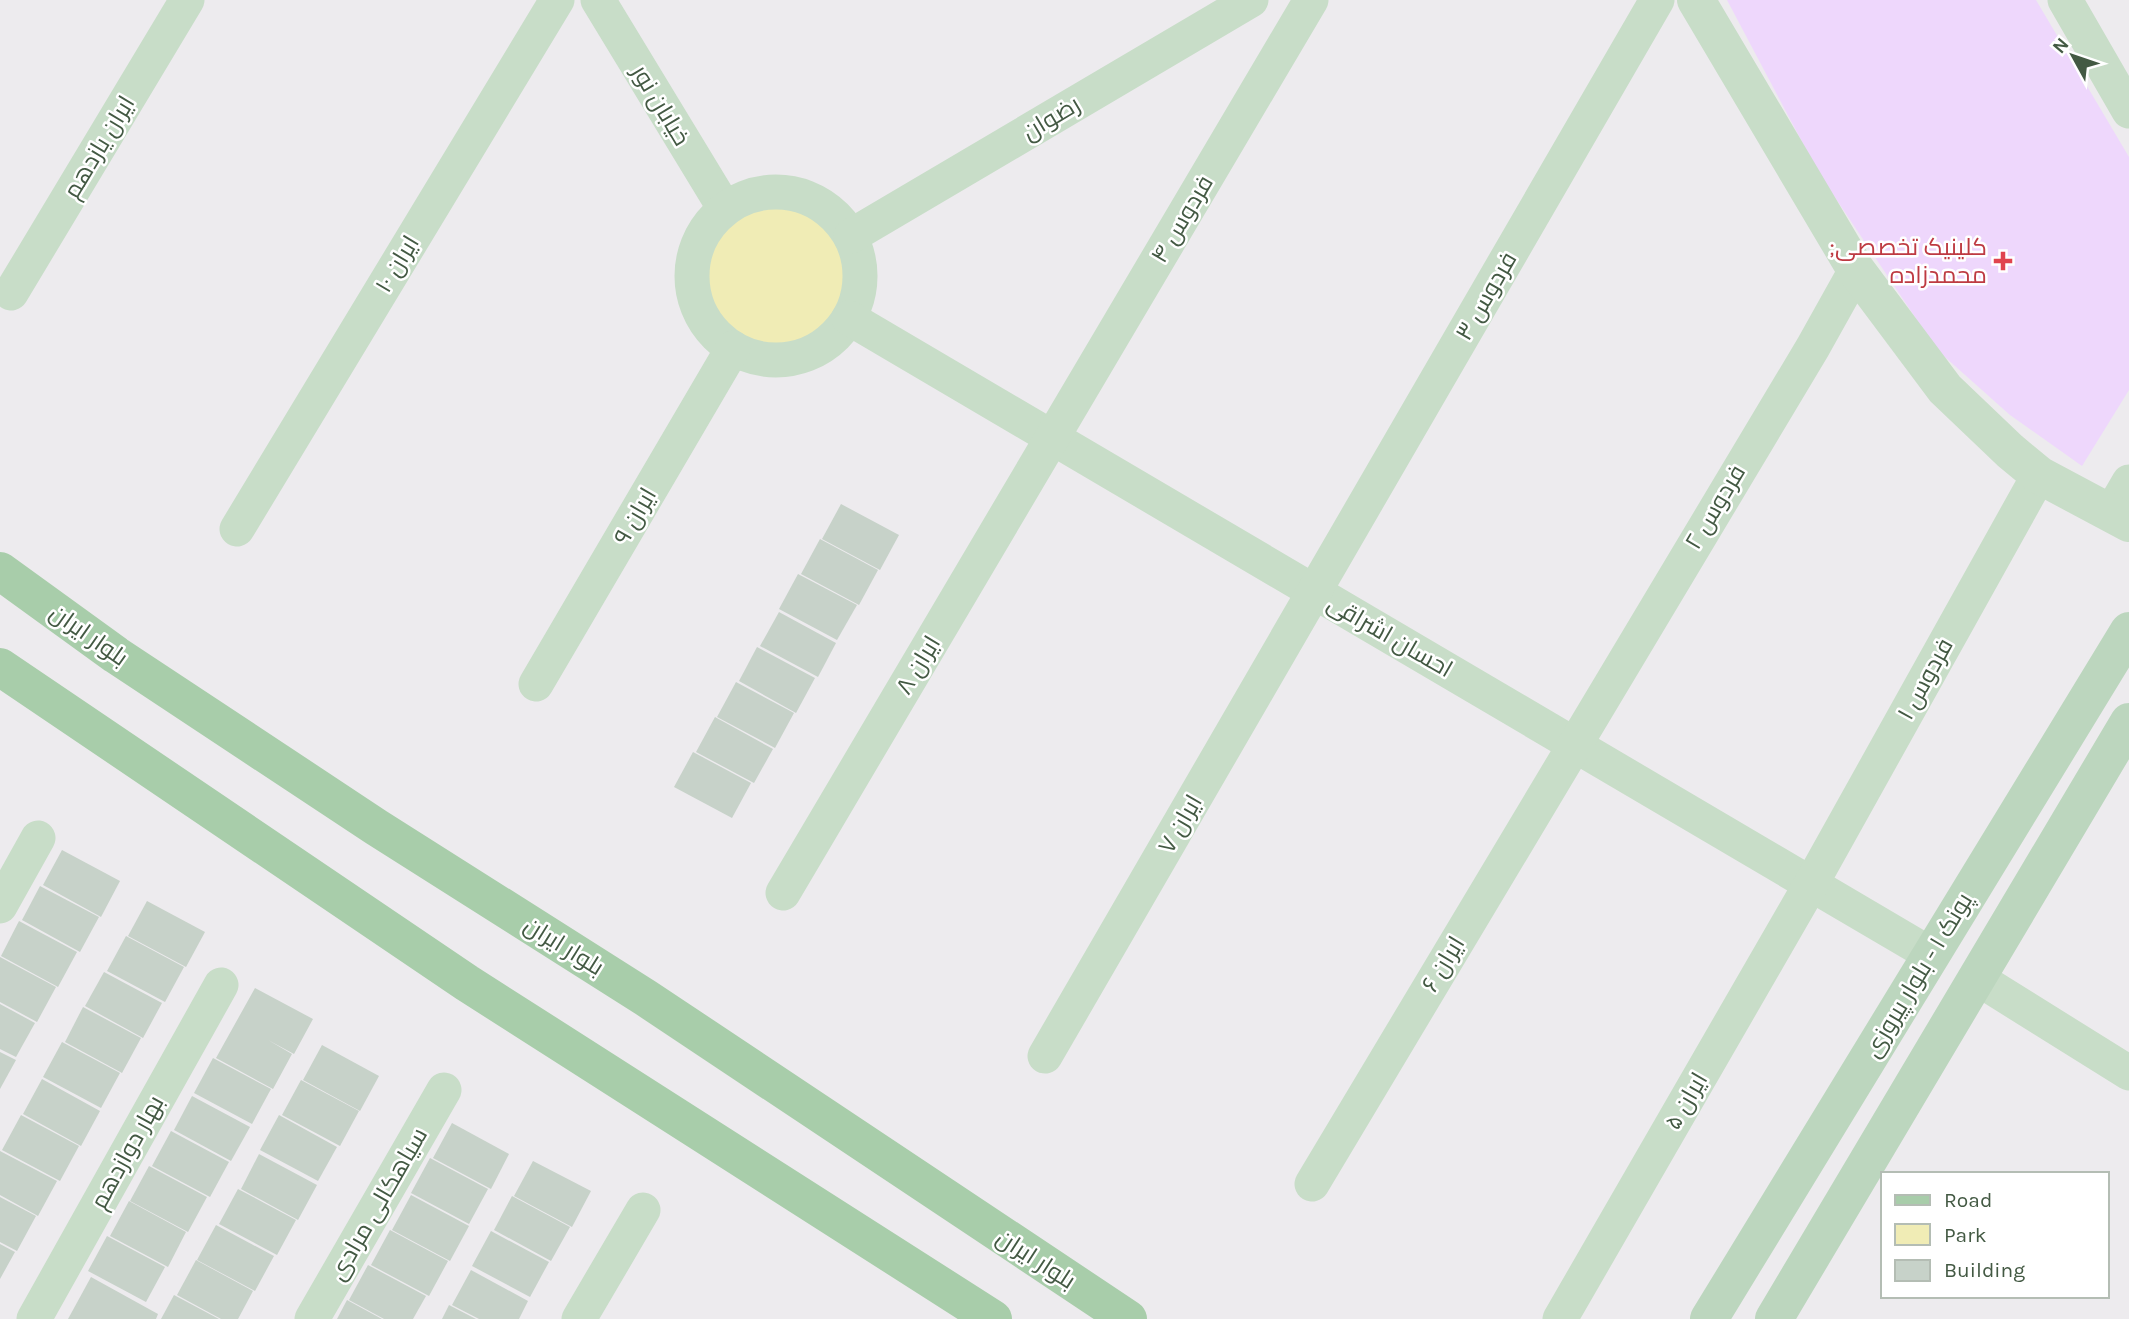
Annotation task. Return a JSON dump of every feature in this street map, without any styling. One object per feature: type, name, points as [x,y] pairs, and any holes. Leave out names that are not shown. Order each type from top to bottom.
[{"type":"main road","name":"بلوار ایران","points":[[0,572],[127,662],[376,827],[646,998],[1128,1319]]},
{"type":"main road","name":"پونک ۱ - بلوار پیروزی","points":[[1709,1319],[2129,631]]},
{"type":"main road","points":[[0,667],[467,983],[993,1319]]},
{"type":"main road","points":[[1774,1319],[2129,722]]},
{"type":"street","name":"ایران یازدهم","points":[[11,293],[187,0]]},
{"type":"street","name":"ایران ۱۰","points":[[237,529],[557,0]]},
{"type":"street","name":"خیابان نور","points":[[598,0],[725,209]]},
{"type":"street","name":"رضوان","points":[[851,236],[1251,0]]},
{"type":"street","name":"فردوس ۴","points":[[1053,438],[1311,0]]},
{"type":"street","name":"فردوس ۳","points":[[1315,592],[1657,0]]},
{"type":"street","points":[[1696,0],[1856,270],[1945,389],[2039,475],[2123,506]]},
{"type":"street","points":[[2066,0],[2129,111]]},
{"type":"street","points":[[779,191],[808,197],[833,213],[851,236],[860,263],[859,292],[849,318],[832,339],[810,353],[784,359],[758,358],[733,348],[712,331],[698,308],[692,281],[695,254],[706,229],[725,209],[750,195],[779,191]]},
{"type":"street","name":"فردوس ۲","points":[[1573,744],[1856,270]]},
{"type":"street","name":"احسان اشراقی","points":[[849,318],[1930,954]]},
{"type":"street","name":"ایران ۹","points":[[536,684],[733,348]]},
{"type":"street","name":"ایران ۸","points":[[783,893],[1053,438]]},
{"type":"street","name":"فردوس ۱","points":[[1811,884],[2039,475]]},
{"type":"street","name":"ایران ۷","points":[[1045,1056],[1315,592]]},
{"type":"street","name":"ایران ۶","points":[[1312,1184],[1573,744]]},
{"type":"street","points":[[0,906],[38,838]]},
{"type":"street","name":"ایران ۵","points":[[1560,1319],[1811,884]]},
{"type":"street","points":[[1977,978],[2129,1073]]},
{"type":"street","name":"بهار دوازدهم","points":[[34,1319],[221,985]]},
{"type":"street","name":"سیاهکالی مرادی","points":[[312,1319],[444,1090]]},
{"type":"street","points":[[579,1319],[642,1210]]},
{"type":"shaded area","name":";کلینیک تخصصی محمدزاده","points":[[1727,0],[2036,0],[2129,157],[2129,390],[2082,466],[2010,415],[1937,350],[1818,172]]},
{"type":"green space","points":[[779,191],[806,197],[836,218],[853,244],[858,259],[858,290],[854,306],[844,324],[823,344],[789,358],[756,359],[729,350],[714,333],[697,302],[693,266],[697,248],[716,218],[748,197]]},
{"type":"building","points":[[841,504],[899,535],[880,570],[822,539]]},
{"type":"building","points":[[820,539],[878,570],[859,605],[801,574]]},
{"type":"building","points":[[798,574],[857,605],[837,640],[779,609]]},
{"type":"building","points":[[779,612],[836,643],[818,677],[760,646]]},
{"type":"building","points":[[757,647],[815,678],[796,713],[739,681]]},
{"type":"building","points":[[736,682],[794,713],[775,748],[717,717]]},
{"type":"building","points":[[715,717],[773,749],[754,783],[696,752]]},
{"type":"building","points":[[693,752],[751,783],[732,818],[674,787]]},
{"type":"building","points":[[62,850],[120,881],[101,917],[43,885]]},
{"type":"building","points":[[40,886],[99,917],[80,952],[22,920]]},
{"type":"building","points":[[147,901],[205,932],[186,967],[128,936]]},
{"type":"building","points":[[19,921],[77,952],[58,987],[1,956]]},
{"type":"building","points":[[126,936],[184,967],[165,1002],[107,971]]},
{"type":"building","points":[[0,957],[56,987],[37,1022],[0,1002]]},
{"type":"building","points":[[104,972],[162,1003],[143,1038],[85,1006]]},
{"type":"building","points":[[255,988],[313,1019],[294,1054],[268,1040],[292,1054],[273,1089],[216,1058]]},
{"type":"building","points":[[0,1004],[35,1023],[16,1057],[0,1049]]},
{"type":"building","points":[[83,1007],[141,1038],[122,1073],[65,1042]]},
{"type":"building","points":[[62,1042],[120,1073],[101,1108],[43,1077]]},
{"type":"building","points":[[322,1045],[379,1076],[360,1111],[303,1080]]},
{"type":"building","points":[[0,1052],[16,1060],[0,1089]]},
{"type":"building","points":[[213,1058],[271,1089],[252,1124],[194,1093]]},
{"type":"building","points":[[42,1079],[100,1111],[81,1146],[23,1114]]},
{"type":"building","points":[[301,1080],[359,1111],[340,1146],[282,1115]]},
{"type":"building","points":[[192,1096],[250,1127],[231,1161],[174,1130]]},
{"type":"building","points":[[21,1115],[79,1146],[60,1181],[2,1150]]},
{"type":"building","points":[[279,1115],[337,1147],[318,1181],[260,1150]]},
{"type":"building","points":[[452,1123],[509,1154],[491,1189],[433,1158]]},
{"type":"building","points":[[171,1131],[229,1162],[210,1197],[152,1166]]},
{"type":"building","points":[[0,1151],[57,1181],[38,1216],[0,1195]]},
{"type":"building","points":[[259,1154],[317,1185],[298,1220],[241,1189]]},
{"type":"building","points":[[430,1158],[488,1189],[469,1224],[411,1193]]},
{"type":"building","points":[[533,1161],[591,1191],[572,1227],[514,1196]]},
{"type":"building","points":[[149,1166],[207,1197],[188,1232],[130,1201]]},
{"type":"building","points":[[238,1189],[296,1220],[277,1255],[219,1224]]},
{"type":"building","points":[[411,1195],[469,1226],[450,1261],[392,1230]]},
{"type":"building","points":[[512,1196],[570,1227],[551,1261],[494,1230]]},
{"type":"building","points":[[0,1197],[36,1216],[17,1251],[0,1242]]},
{"type":"building","points":[[129,1201],[186,1232],[168,1267],[110,1236]]},
{"type":"building","points":[[216,1225],[274,1256],[255,1291],[197,1260]]},
{"type":"building","points":[[390,1230],[448,1261],[429,1296],[371,1265]]},
{"type":"building","points":[[491,1231],[549,1262],[530,1297],[472,1266]]},
{"type":"building","points":[[107,1236],[165,1267],[146,1302],[88,1271]]},
{"type":"building","points":[[0,1244],[15,1252],[0,1279]]},
{"type":"building","points":[[196,1260],[253,1291],[238,1319],[221,1319],[177,1295]]},
{"type":"building","points":[[368,1265],[426,1296],[413,1319],[384,1319],[349,1300]]},
{"type":"building","points":[[471,1270],[528,1301],[519,1319],[479,1319],[452,1305]]},
{"type":"building","points":[[91,1277],[158,1314],[156,1319],[68,1319]]},
{"type":"building","points":[[174,1295],[219,1319],[161,1319]]},
{"type":"building","points":[[347,1300],[382,1319],[337,1319]]},
{"type":"building","points":[[449,1305],[476,1319],[442,1319]]},
{"type":"place","name":";کلینیک تخصصی محمدزاده","points":[[2003,261]]}]
